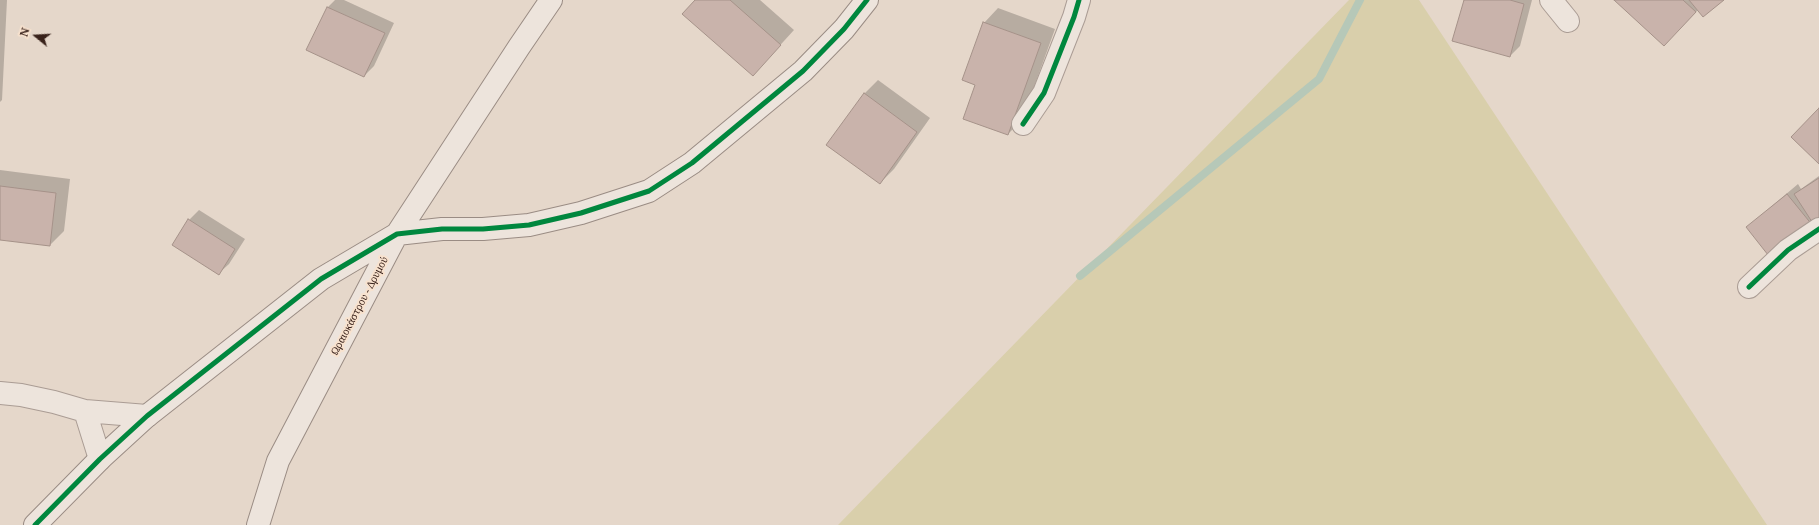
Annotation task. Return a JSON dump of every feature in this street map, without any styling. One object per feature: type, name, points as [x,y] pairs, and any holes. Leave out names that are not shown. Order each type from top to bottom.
[{"type":"street","name":"Ωραιοκάστρου - Δρυμού","points":[[258,525],[278,462],[397,234],[519,46],[551,0]]},
{"type":"street","points":[[35,525],[100,459],[147,416],[321,279],[397,234],[442,229],[483,230],[529,225],[581,213],[649,191],[692,163],[803,71],[844,29],[866,0]]},
{"type":"street","points":[[1023,124],[1044,93],[1074,17],[1079,0]]},
{"type":"street","points":[[1551,0],[1568,21]]},
{"type":"street","points":[[1749,287],[1788,250],[1819,229]]},
{"type":"street","points":[[0,393],[21,395],[85,411],[147,416]]},
{"type":"street","points":[[85,411],[100,459]]},
{"type":"shaded area","points":[[1349,0],[1419,0],[1767,525],[838,525]]},
{"type":"building","points":[[695,0],[730,0],[781,45],[753,76],[682,14]]},
{"type":"building","points":[[1464,0],[1510,0],[1524,4],[1510,57],[1452,41]]},
{"type":"building","points":[[1614,0],[1683,0],[1696,12],[1664,46]]},
{"type":"building","points":[[1689,0],[1724,0],[1703,17]]},
{"type":"building","points":[[327,7],[385,33],[364,77],[306,50]]},
{"type":"building","points":[[983,22],[1041,43],[1008,135],[963,119],[975,85],[962,80]]},
{"type":"building","points":[[864,93],[917,132],[880,184],[826,145]]},
{"type":"building","points":[[1819,108],[1819,164],[1791,137]]},
{"type":"building","points":[[1819,178],[1819,226],[1816,228],[1794,194]]},
{"type":"building","points":[[0,186],[56,193],[50,246],[0,240]]},
{"type":"building","points":[[1787,194],[1813,226],[1772,260],[1746,227]]},
{"type":"building","points":[[188,219],[235,249],[219,275],[172,245]]},
{"type":"waterway","points":[[1080,276],[1319,79],[1360,0]]},
{"type":"cycle path","points":[[35,525],[100,459],[147,416],[321,279],[397,234],[442,229],[483,229],[529,225],[581,213],[649,191],[692,163],[803,71],[844,29],[867,0]]},
{"type":"cycle path","points":[[1023,124],[1044,93],[1074,17],[1079,0]]},
{"type":"cycle path","points":[[1749,287],[1788,250],[1819,229]]}]
